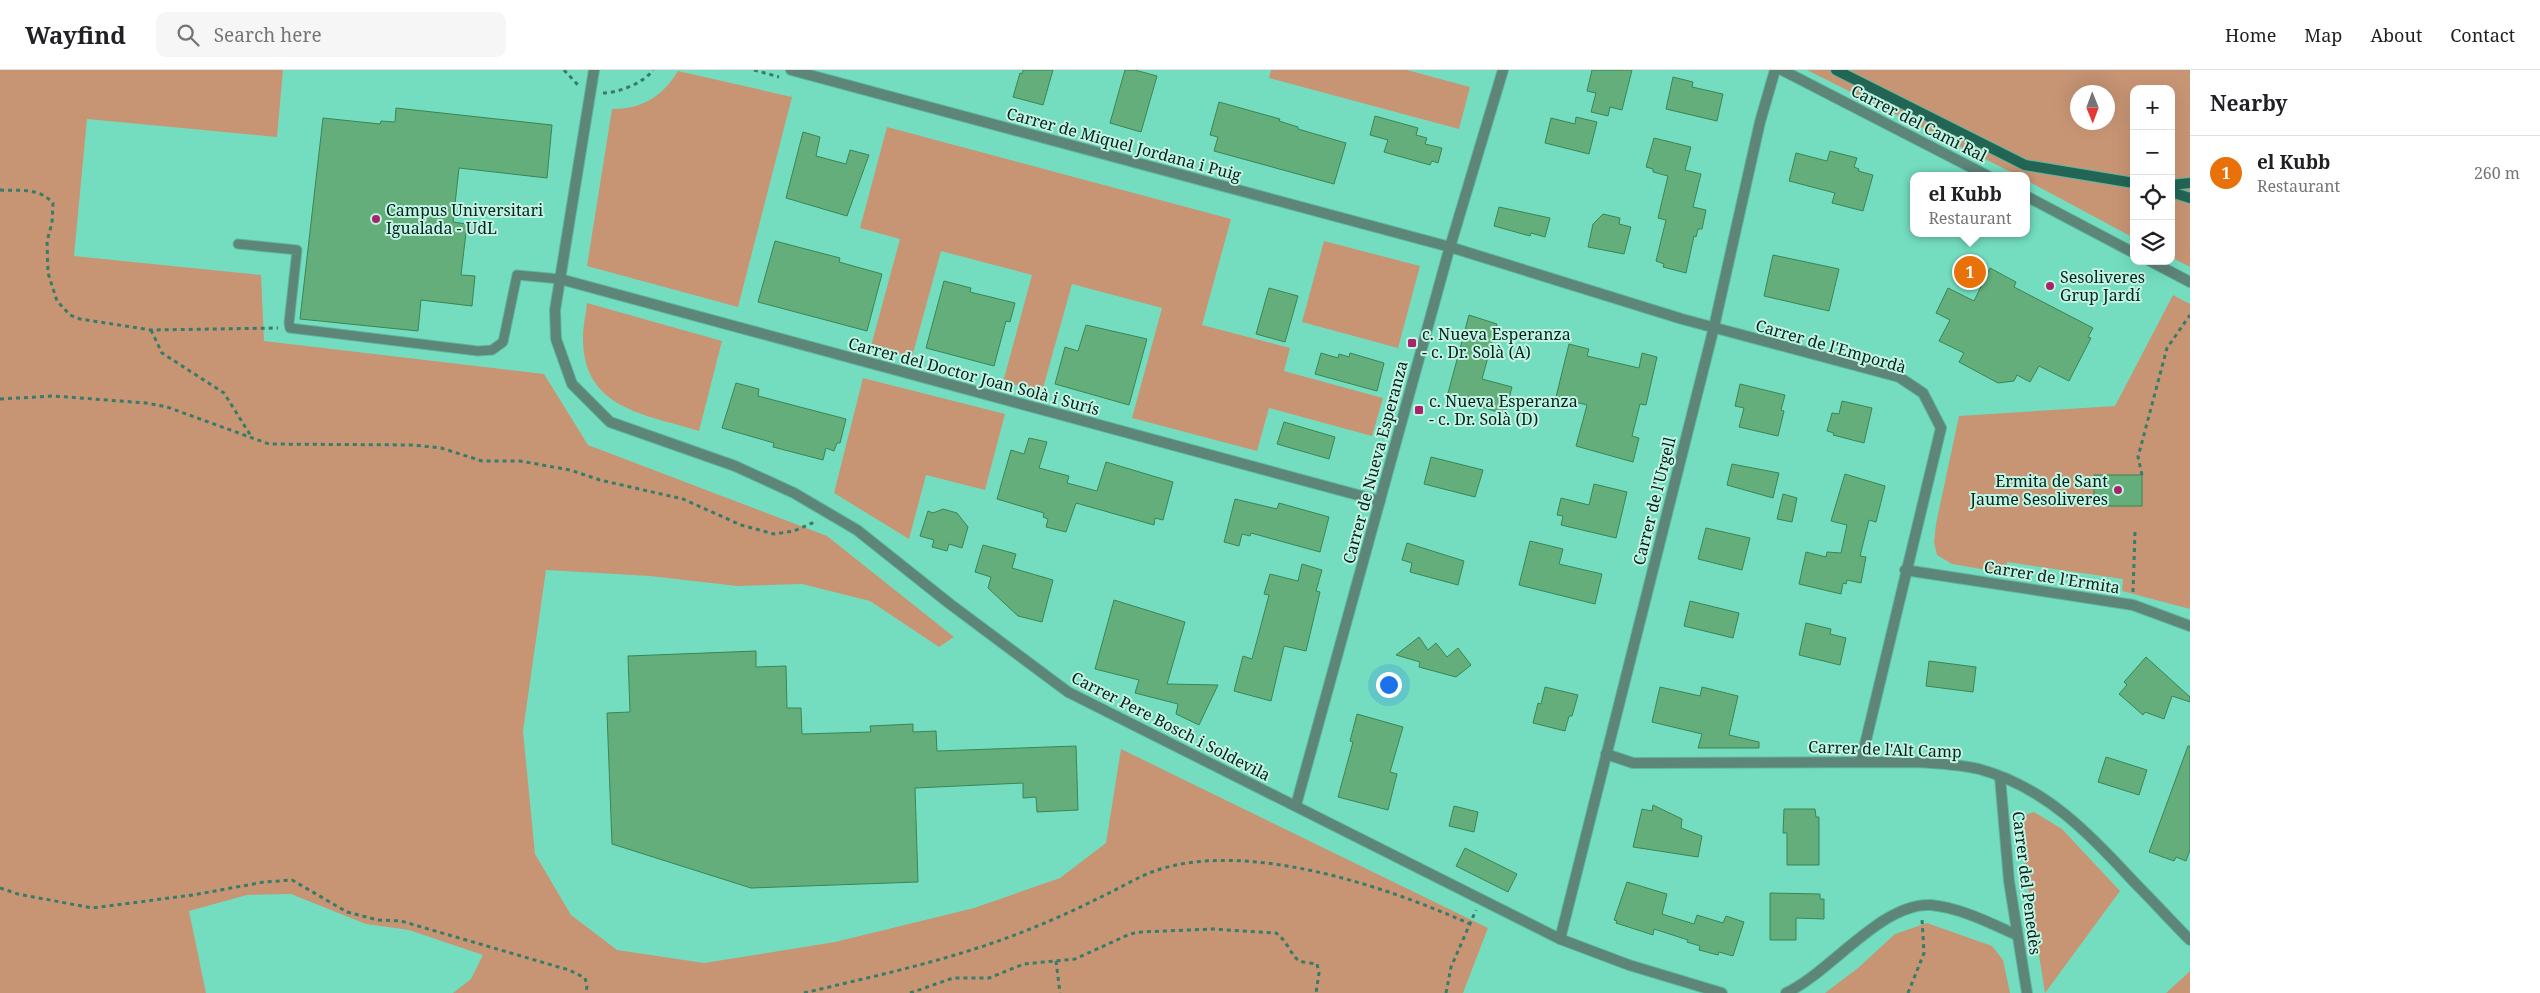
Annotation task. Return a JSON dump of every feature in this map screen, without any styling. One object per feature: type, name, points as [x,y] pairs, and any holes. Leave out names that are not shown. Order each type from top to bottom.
[{"type":"street","name":"Carrer Pere Bosch i Soldevila","points":[[594,70],[555,310],[556,339],[572,384],[610,422],[735,466],[794,493],[857,530],[971,620],[1068,692],[1482,898],[1560,939],[1629,965],[1722,993]]},
{"type":"street","name":"Carrer de Miquel Jordana i Puig","points":[[791,70],[1450,248]]},
{"type":"street","name":"Carrer de Nueva Esperanza","points":[[1296,805],[1450,248],[1503,70]]},
{"type":"street","name":"Carrer de l'Urgell","points":[[1560,939],[1714,327],[1760,122],[1775,70]]},
{"type":"street","name":"Carrer del Camí Ral","points":[[1782,70],[1980,172]]},
{"type":"street","points":[[1836,70],[2024,165],[2130,182]]},
{"type":"street","points":[[2175,184],[2190,182]]},
{"type":"street","points":[[2175,193],[2190,198]]},
{"type":"street","points":[[2030,198],[2130,251]]},
{"type":"street","name":"Carrer de l'Empordà","points":[[1450,248],[1714,327],[1899,378],[1923,393],[1940,428],[1862,761]]},
{"type":"street","points":[[2158,265],[2190,282]]},
{"type":"street","name":"Carrer del Doctor Joan Solà i Surís","points":[[560,279],[1380,502]]},
{"type":"street","name":"Carrer de l'Ermita","points":[[1906,570],[2133,605],[2190,626]]},
{"type":"street","name":"Carrer de l'Alt Camp","points":[[1606,754],[1633,762],[1862,761],[1950,764],[1979,769],[2046,799],[2070,816],[2190,940]]},
{"type":"street","name":"Carrer del Penedès","points":[[2000,777],[2007,862],[2027,993]]},
{"type":"street","points":[[1786,993],[1822,971],[1873,926],[1897,913],[1919,905],[1951,910],[1982,919],[2018,935]]},
{"type":"lane","points":[[238,244],[297,250],[290,328],[478,351],[492,350],[504,342],[516,275],[560,279]]},
{"type":"path","points":[[754,70],[783,78]]},
{"type":"path","points":[[0,190],[36,191],[46,195],[53,203],[52,223],[47,241],[48,272],[53,292],[63,309],[80,320],[151,330],[290,328]]},
{"type":"path","points":[[2142,475],[2138,458],[2167,348],[2190,315]]},
{"type":"path","points":[[151,330],[162,353],[224,393],[251,436]]},
{"type":"path","points":[[0,399],[54,396],[155,404],[251,436],[269,444],[413,445],[441,448],[482,461],[520,461],[540,464],[683,499],[741,525],[774,534],[794,531],[831,515]]},
{"type":"path","points":[[2133,605],[2135,532]]},
{"type":"path","points":[[805,993],[946,958],[1002,940],[1094,901],[1152,872],[1192,862],[1244,860],[1341,879],[1427,905],[1470,924]]},
{"type":"path","points":[[0,888],[18,894],[92,908],[192,895],[264,882],[292,880],[347,912],[378,920],[401,921],[570,970],[585,978],[586,993]]},
{"type":"path","points":[[1446,993],[1451,967],[1482,898]]},
{"type":"path","points":[[1908,993],[1924,953],[1924,929],[1919,905]]},
{"type":"path","points":[[910,993],[953,978],[989,978],[1024,964],[1075,959],[1130,934],[1213,929],[1267,931],[1285,938],[1295,957],[1300,961],[1317,964],[1319,973],[1316,993]]},
{"type":"path","points":[[1056,961],[1060,993]]},
{"type":"shaded area","points":[[0,70],[283,70],[277,137],[87,119],[74,256],[261,275],[264,341],[544,374],[588,445],[827,536],[954,637],[939,647],[870,601],[802,584],[737,586],[650,576],[546,570],[523,731],[535,854],[571,915],[617,950],[704,963],[835,942],[974,908],[1060,878],[1106,843],[1121,749],[1488,928],[1463,993],[453,993],[471,979],[483,955],[409,930],[366,924],[291,894],[247,895],[189,911],[206,993],[0,993]]},
{"type":"shaded area","points":[[1271,70],[1407,70],[1470,87],[1459,129],[1269,78]]},
{"type":"shaded area","points":[[1807,70],[2190,70],[2190,267],[2175,259],[2175,85],[2130,85],[2130,236],[2030,182],[2030,172],[2011,172]]},
{"type":"shaded area","points":[[678,71],[792,97],[738,307],[587,266],[612,109],[633,107],[650,100],[665,88]]},
{"type":"shaded area","points":[[887,127],[1231,219],[1202,325],[1290,348],[1284,371],[1383,398],[1372,436],[1269,408],[1257,451],[1132,418],[1162,308],[1072,284],[1042,392],[1003,382],[1032,275],[941,251],[912,357],[871,346],[900,239],[860,228]]},
{"type":"shaded area","points":[[1324,241],[1420,266],[1398,348],[1302,322]]},
{"type":"shaded area","points":[[2173,295],[2190,304],[2190,609],[2122,591],[2123,579],[2007,562],[2005,573],[1952,564],[1937,555],[1934,542],[1936,524],[1959,416],[2115,406]]},
{"type":"shaded area","points":[[587,303],[722,341],[699,431],[638,413],[620,405],[605,394],[593,380],[585,361],[583,329]]},
{"type":"shaded area","points":[[863,378],[1005,414],[985,490],[926,475],[909,539],[834,493]]},
{"type":"shaded area","points":[[2034,812],[2062,829],[2120,891],[2045,993],[2019,827],[2025,815]]},
{"type":"shaded area","points":[[1927,923],[1992,946],[2003,960],[2010,993],[1825,993],[1858,968],[1895,934]]},
{"type":"shaded area","points":[[2190,971],[2190,993],[2166,993]]},
{"type":"building","points":[[1023,70],[1053,70],[1043,105],[1013,97],[1020,73],[1022,74]]},
{"type":"building","points":[[1125,70],[1135,70],[1157,76],[1141,132],[1110,123]]},
{"type":"building","points":[[1592,70],[1632,70],[1622,110],[1610,107],[1608,116],[1591,112],[1596,93],[1587,91]]},
{"type":"building","points":[[1673,77],[1693,82],[1692,87],[1723,94],[1717,121],[1666,109]]},
{"type":"building","points":[[1219,102],[1280,119],[1279,121],[1298,127],[1298,129],[1346,143],[1334,184],[1214,151],[1218,137],[1210,135]]},
{"type":"building","name":"Campus Universitari Igualada - UdL","points":[[396,108],[552,125],[547,178],[459,168],[453,222],[467,224],[461,275],[475,276],[472,306],[421,300],[418,331],[300,319],[323,118],[380,124],[381,121],[395,122]]},
{"type":"building","points":[[1375,116],[1418,128],[1416,135],[1427,138],[1425,144],[1442,148],[1438,163],[1432,161],[1430,165],[1384,152],[1388,140],[1370,135]]},
{"type":"building","points":[[1576,117],[1597,122],[1589,154],[1545,143],[1551,118],[1575,124]]},
{"type":"building","points":[[803,132],[820,137],[816,156],[846,164],[850,150],[869,155],[847,216],[786,198]]},
{"type":"building","points":[[1654,138],[1691,147],[1685,170],[1701,174],[1693,207],[1706,210],[1702,229],[1698,229],[1696,237],[1694,236],[1686,273],[1663,267],[1664,264],[1656,261],[1666,220],[1658,218],[1668,176],[1653,172],[1653,169],[1646,167]]},
{"type":"building","points":[[1830,151],[1857,158],[1854,167],[1859,169],[1858,171],[1873,175],[1863,211],[1832,203],[1835,193],[1789,181],[1796,153],[1827,161]]},
{"type":"building","points":[[1499,207],[1550,218],[1545,237],[1531,233],[1530,236],[1494,226]]},
{"type":"building","points":[[1603,214],[1620,218],[1619,224],[1631,227],[1624,254],[1588,247],[1593,224]]},
{"type":"building","points":[[775,241],[840,258],[839,262],[882,274],[867,331],[758,302]]},
{"type":"building","points":[[1773,255],[1839,269],[1829,311],[1764,296]]},
{"type":"building","points":[[1990,268],[2016,282],[2014,287],[2093,328],[2088,337],[2091,338],[2069,381],[2039,366],[2030,382],[2017,375],[2014,381],[1998,383],[1959,362],[1964,353],[1939,341],[1950,320],[1936,313],[1948,288],[1974,301]]},
{"type":"building","points":[[944,281],[971,288],[970,292],[1015,303],[1010,322],[1006,321],[994,366],[926,348]]},
{"type":"building","points":[[1269,288],[1298,296],[1285,342],[1256,334]]},
{"type":"building","points":[[1469,315],[1497,324],[1482,379],[1512,387],[1505,414],[1447,397]]},
{"type":"building","points":[[1086,325],[1147,339],[1129,405],[1055,384],[1065,347],[1078,351]]},
{"type":"building","points":[[1569,344],[1589,349],[1587,356],[1639,368],[1642,353],[1657,357],[1646,405],[1640,404],[1632,436],[1639,438],[1633,462],[1576,446],[1587,405],[1556,397]]},
{"type":"building","points":[[1321,353],[1338,358],[1339,354],[1349,357],[1350,353],[1384,363],[1377,391],[1315,374]]},
{"type":"building","points":[[736,383],[759,389],[758,396],[846,419],[840,443],[837,443],[834,451],[826,448],[823,460],[773,447],[774,443],[722,428]]},
{"type":"building","points":[[1740,384],[1785,395],[1781,410],[1784,411],[1778,436],[1739,427],[1744,408],[1735,406]]},
{"type":"building","points":[[1842,401],[1872,408],[1864,443],[1833,435],[1834,433],[1827,431],[1832,413],[1839,414]]},
{"type":"building","points":[[1284,422],[1335,437],[1329,459],[1277,444]]},
{"type":"building","points":[[1029,438],[1047,442],[1039,468],[1069,476],[1067,483],[1097,491],[1106,462],[1173,482],[1163,520],[1155,518],[1154,525],[1076,503],[1066,532],[1046,527],[1048,519],[1043,517],[1044,513],[997,499],[1011,450],[1024,454]]},
{"type":"building","points":[[1431,457],[1483,470],[1475,497],[1424,484]]},
{"type":"building","points":[[1732,464],[1779,473],[1773,498],[1727,485]]},
{"type":"building","points":[[1845,474],[1885,486],[1876,522],[1869,520],[1860,556],[1866,557],[1861,583],[1847,580],[1846,584],[1843,583],[1841,594],[1799,584],[1806,552],[1826,557],[1827,552],[1841,553],[1847,525],[1831,521]]},
{"type":"building","name":"Ermita de Sant Jaume Sesoliveres","points":[[2094,475],[2142,475],[2142,506],[2094,506]]},
{"type":"building","points":[[1594,484],[1627,492],[1616,538],[1561,525],[1563,516],[1557,515],[1561,498],[1589,505]]},
{"type":"building","points":[[1783,494],[1797,498],[1792,522],[1777,519]]},
{"type":"building","points":[[1235,499],[1277,509],[1279,503],[1329,517],[1320,552],[1251,533],[1250,536],[1242,534],[1239,546],[1224,542]]},
{"type":"building","points":[[943,509],[957,513],[968,527],[962,548],[949,544],[947,551],[932,547],[934,540],[920,536],[928,511],[933,513]]},
{"type":"building","points":[[1706,528],[1750,538],[1742,570],[1698,559]]},
{"type":"building","points":[[1530,541],[1563,549],[1559,564],[1602,574],[1595,604],[1519,585]]},
{"type":"building","points":[[1407,543],[1464,561],[1458,585],[1410,572],[1412,563],[1402,560]]},
{"type":"building","points":[[983,545],[1016,554],[1012,568],[1053,580],[1042,622],[1018,616],[988,588],[991,577],[975,572]]},
{"type":"building","points":[[1302,564],[1322,570],[1316,591],[1320,592],[1306,651],[1284,646],[1271,701],[1234,691],[1243,656],[1252,659],[1269,595],[1264,594],[1270,574],[1298,581]]},
{"type":"building","points":[[1114,600],[1185,622],[1167,684],[1218,685],[1199,725],[1176,714],[1178,704],[1135,693],[1139,680],[1095,669]]},
{"type":"building","points":[[1690,601],[1739,613],[1733,638],[1684,626]]},
{"type":"building","points":[[1806,623],[1831,629],[1830,634],[1846,638],[1840,665],[1799,655]]},
{"type":"building","points":[[1419,637],[1428,650],[1436,643],[1447,657],[1458,648],[1471,665],[1456,677],[1419,667],[1420,662],[1396,655]]},
{"type":"building","points":[[756,651],[756,667],[786,666],[787,708],[801,708],[802,734],[871,732],[870,726],[913,724],[913,732],[936,731],[937,751],[1076,746],[1078,810],[1037,812],[1036,797],[1023,798],[1023,783],[915,788],[918,882],[751,888],[612,844],[607,713],[630,712],[628,656]]},
{"type":"building","points":[[2146,657],[2190,697],[2190,702],[2172,696],[2164,719],[2145,712],[2143,715],[2119,694],[2127,685],[2124,682]]},
{"type":"building","points":[[1929,661],[1976,667],[1973,692],[1926,686]]},
{"type":"building","points":[[1545,687],[1578,695],[1565,731],[1533,723],[1538,703],[1541,704]]},
{"type":"building","points":[[1660,687],[1700,696],[1702,687],[1738,696],[1729,735],[1759,742],[1759,748],[1698,748],[1702,734],[1652,722]]},
{"type":"building","points":[[1357,714],[1403,727],[1390,772],[1397,774],[1388,810],[1338,797],[1353,742],[1350,741]]},
{"type":"building","points":[[2188,746],[2190,746],[2190,850],[2186,861],[2176,857],[2174,861],[2149,852]]},
{"type":"building","points":[[2106,757],[2147,770],[2139,795],[2098,782]]},
{"type":"building","points":[[1653,805],[1682,819],[1681,828],[1702,836],[1698,857],[1633,847],[1642,809],[1652,811]]},
{"type":"building","points":[[1454,806],[1478,812],[1474,832],[1449,826]]},
{"type":"building","points":[[1784,809],[1815,809],[1816,817],[1819,817],[1819,865],[1787,865],[1787,833],[1783,833]]},
{"type":"building","points":[[1465,848],[1517,874],[1508,892],[1456,866]]},
{"type":"building","points":[[1627,882],[1667,894],[1662,914],[1694,924],[1697,915],[1723,923],[1726,916],[1744,922],[1733,956],[1719,952],[1718,955],[1699,950],[1700,946],[1687,942],[1688,940],[1654,929],[1653,935],[1616,923],[1617,921],[1614,920]]},
{"type":"building","points":[[1770,893],[1820,894],[1820,899],[1824,899],[1824,919],[1796,918],[1796,940],[1770,940]]},
{"type":"place","name":"Campus Universitari Igualada - UdL","points":[[376,219]]},
{"type":"place","name":"el Kubb","points":[[1970,272]]},
{"type":"place","name":"Sesoliveres Grup Jardí","points":[[2050,286]]},
{"type":"place","name":"c. Nueva Esperanza - c. Dr. Solà (A)","points":[[1412,343]]},
{"type":"place","name":"c. Nueva Esperanza - c. Dr. Solà (D)","points":[[1419,410]]},
{"type":"place","name":"Ermita de Sant Jaume Sesoliveres","points":[[2118,490]]}]
